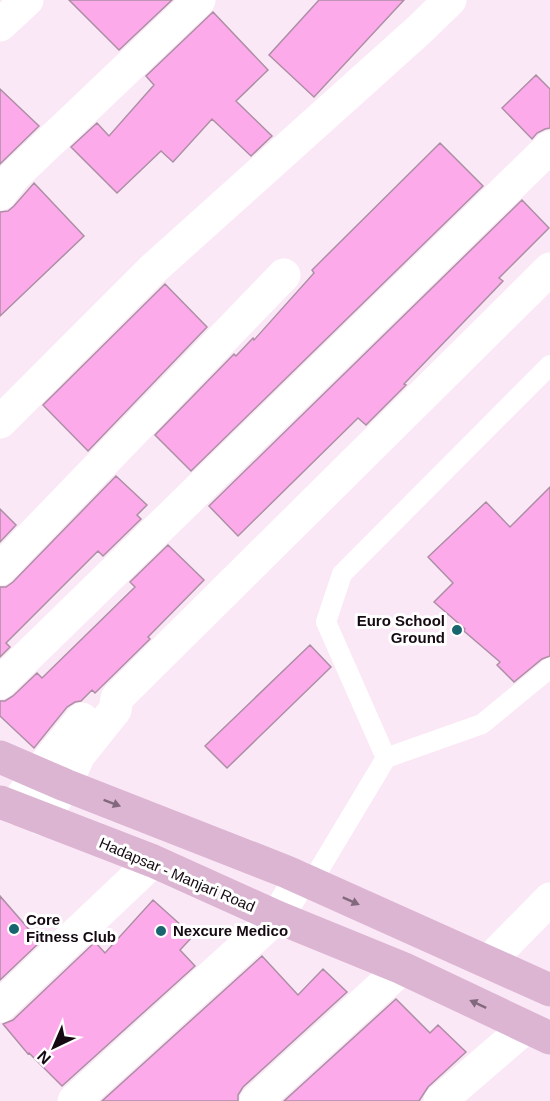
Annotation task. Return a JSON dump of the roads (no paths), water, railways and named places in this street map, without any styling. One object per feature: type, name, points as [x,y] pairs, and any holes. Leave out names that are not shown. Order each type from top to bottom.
[{"type":"main road","points":[[0,757],[306,880],[550,990]]},
{"type":"main road","name":"Hadapsar - Manjari Road","points":[[19,810],[153,861],[277,918],[402,969],[538,1033]]},
{"type":"street","points":[[0,25],[27,0]]},
{"type":"street","points":[[0,194],[14,176],[199,0]]},
{"type":"street","points":[[0,422],[153,269],[450,0]]},
{"type":"street","points":[[0,683],[550,147]]},
{"type":"street","points":[[19,810],[52,779],[85,715],[104,697],[117,698],[550,269]]},
{"type":"street","points":[[0,568],[285,275]]},
{"type":"street","points":[[0,1005],[153,861]]},
{"type":"street","points":[[74,1101],[277,918],[306,880]]},
{"type":"street","points":[[488,962],[550,899]]},
{"type":"street","points":[[256,1101],[402,969]]},
{"type":"street","points":[[440,1101],[538,1033]]},
{"type":"lane","points":[[386,758],[326,622],[342,574],[550,365]]},
{"type":"lane","points":[[306,880],[386,758],[482,724],[550,668]]},
{"type":"place","name":"Euro School Ground","points":[[457,630]]},
{"type":"place","name":"Core Fitness Club","points":[[14,929]]},
{"type":"place","name":"Nexcure Medico","points":[[161,931]]}]
